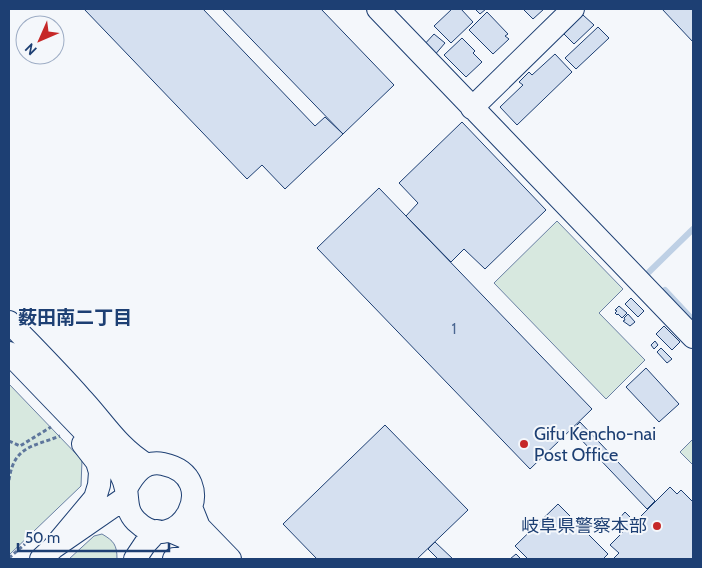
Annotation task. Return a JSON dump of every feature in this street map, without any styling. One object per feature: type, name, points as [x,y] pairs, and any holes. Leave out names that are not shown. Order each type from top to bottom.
[{"type":"street","points":[[378,9],[693,337]]},
{"type":"street","points":[[472,108],[573,9]]},
{"type":"street","points":[[9,322],[82,398],[102,425],[133,456],[147,465]]},
{"type":"street","points":[[9,353],[111,459],[120,471],[128,510],[136,520],[145,527],[184,538],[206,559]]},
{"type":"street","points":[[48,553],[95,498],[100,472],[97,462],[88,449],[64,424],[50,396]]},
{"type":"street","points":[[48,553],[126,493],[134,475],[147,465],[156,463],[169,465],[180,470],[191,482],[194,493],[189,515],[180,524],[163,531],[145,544],[135,559]]},
{"type":"street","points":[[191,507],[199,527],[230,559]]},
{"type":"street","points":[[174,559],[187,559]]},
{"type":"path","points":[[9,441],[20,446],[54,425]]},
{"type":"path","points":[[9,480],[11,468],[17,456],[28,448],[63,434],[59,430]]},
{"type":"path","points":[[9,558],[29,540]]},
{"type":"shaded area","points":[[557,221],[623,289],[599,313],[645,360],[606,399],[494,283]]},
{"type":"shaded area","points":[[9,384],[82,460],[81,486],[9,555]]},
{"type":"shaded area","points":[[693,439],[693,465],[680,452]]},
{"type":"shaded area","points":[[102,534],[114,544],[117,559],[69,559],[94,536]]},
{"type":"building","points":[[84,9],[203,9],[315,126],[325,117],[343,134],[285,189],[262,165],[247,179]]},
{"type":"building","points":[[222,9],[321,9],[394,85],[343,134]]},
{"type":"building","points":[[452,9],[461,9],[473,22],[451,43],[434,26]]},
{"type":"building","points":[[475,9],[486,9],[480,14]]},
{"type":"building","points":[[523,9],[544,9],[533,19]]},
{"type":"building","points":[[662,9],[693,9],[693,42]]},
{"type":"building","points":[[487,12],[508,34],[505,36],[509,39],[493,54],[469,30]]},
{"type":"building","points":[[583,15],[594,25],[574,44],[564,34]]},
{"type":"building","points":[[598,27],[609,38],[576,69],[565,58]]},
{"type":"building","points":[[434,34],[445,43],[433,57],[422,47]]},
{"type":"building","points":[[462,38],[475,51],[473,53],[482,62],[466,77],[444,55]]},
{"type":"building","points":[[555,54],[572,72],[517,125],[500,107],[523,85],[519,82],[529,72],[532,75]]},
{"type":"building","points":[[462,122],[546,210],[485,269],[464,249],[451,262],[406,216],[418,203],[399,183]]},
{"type":"building","points":[[379,188],[592,409],[530,469],[317,248]]},
{"type":"building","points":[[631,298],[644,311],[638,317],[625,304]]},
{"type":"building","points":[[619,306],[627,313],[622,318],[615,313]]},
{"type":"building","points":[[628,314],[635,322],[630,326],[623,321]]},
{"type":"building","points":[[664,326],[680,342],[672,350],[656,334]]},
{"type":"building","points":[[655,341],[658,345],[654,349],[651,345]]},
{"type":"building","points":[[661,348],[672,359],[667,363],[657,352]]},
{"type":"building","points":[[646,368],[679,404],[659,422],[626,387]]},
{"type":"building","points":[[580,422],[655,501],[647,509],[572,430]]},
{"type":"building","points":[[385,425],[468,510],[417,559],[317,559],[283,524]]},
{"type":"building","name":"岐阜県警察本部","points":[[670,487],[677,494],[681,490],[693,502],[693,559],[614,558],[619,553],[610,545],[624,531],[616,522],[625,512],[635,522]]},
{"type":"building","points":[[558,504],[608,554],[603,559],[528,559],[515,546]]},
{"type":"building","points":[[435,542],[453,559],[438,559],[428,549]]},
{"type":"building","points":[[516,554],[521,559],[510,559]]},
{"type":"waterway","points":[[649,272],[693,229]]},
{"type":"waterway","points":[[665,290],[693,320]]},
{"type":"place","name":"Gifu Kencho-nai Post Office","points":[[524,444]]},
{"type":"place","name":"岐阜県警察本部","points":[[657,526]]},
{"type":"district","name":"薮田南二丁目","points":[[75,317]]}]
